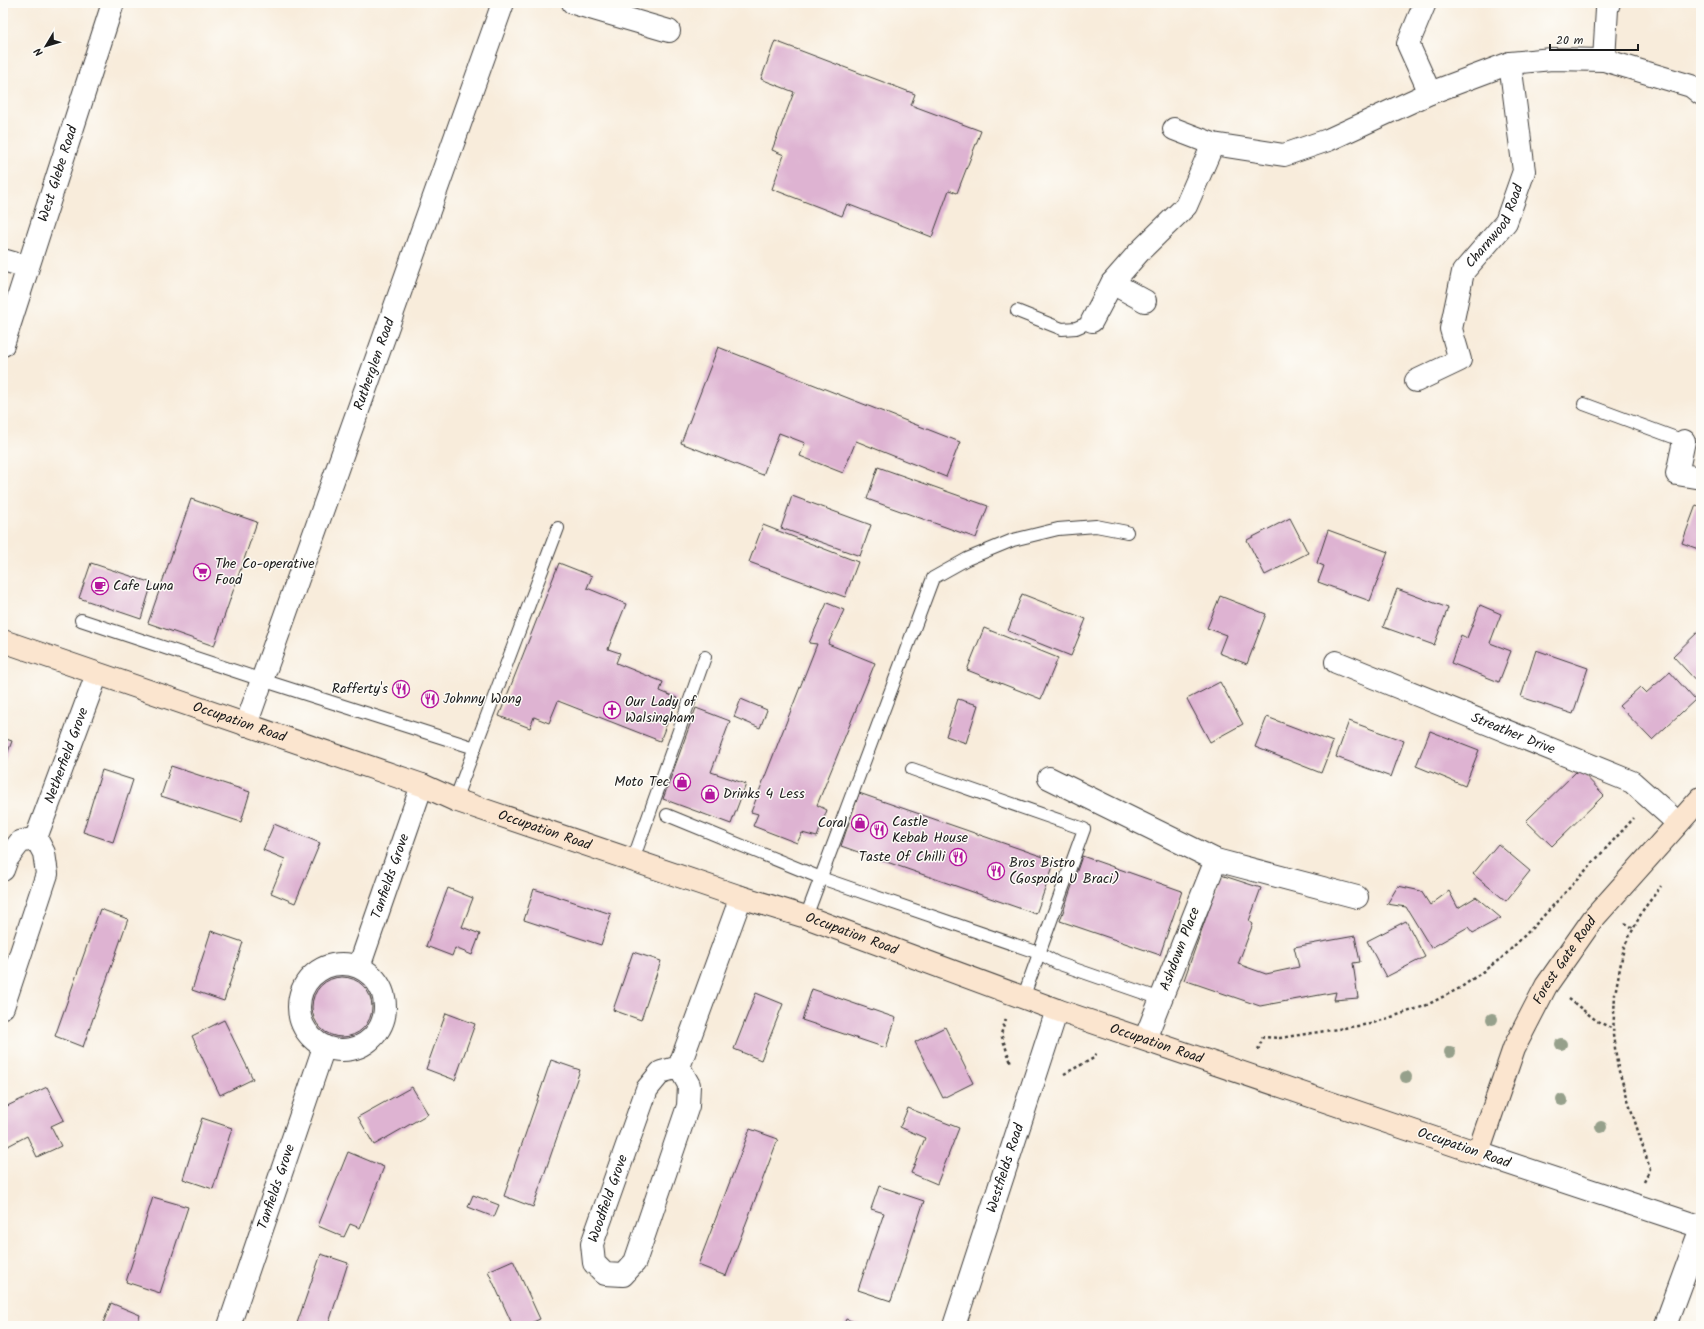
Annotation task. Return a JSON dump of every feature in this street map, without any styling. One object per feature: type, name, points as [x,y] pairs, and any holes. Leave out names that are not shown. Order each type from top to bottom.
[{"type":"street","name":"West Glebe Road","points":[[3,345],[112,3]]},
{"type":"street","name":"Rutherglen Road","points":[[246,725],[503,3]]},
{"type":"street","points":[[573,3],[669,31]]},
{"type":"street","points":[[1425,3],[1408,44],[1430,93]]},
{"type":"street","points":[[1604,60],[1607,9],[1609,3]]},
{"type":"street","points":[[1174,129],[1213,144],[1284,155],[1328,140],[1430,93],[1510,63],[1552,59],[1604,60],[1691,86],[1701,94]]},
{"type":"street","name":"Charnwood Road","points":[[1416,381],[1460,360],[1452,329],[1463,272],[1506,222],[1524,171],[1510,63]]},
{"type":"street","points":[[1092,321],[1112,283],[1140,251],[1186,206],[1213,144]]},
{"type":"street","points":[[3,260],[27,267]]},
{"type":"street","points":[[1112,283],[1145,301]]},
{"type":"street","points":[[1684,442],[1677,474],[1701,478]]},
{"type":"street","name":"Occupation Road","points":[[3,641],[422,786],[455,800],[741,897],[806,917],[1057,1010],[1701,1227]]},
{"type":"street","name":"Streather Drive","points":[[1336,662],[1632,782],[1678,823]]},
{"type":"street","name":"Netherfield Grove","points":[[36,838],[97,674]]},
{"type":"street","points":[[1049,778],[1216,860],[1357,897]]},
{"type":"street","name":"Tanfields Grove","points":[[359,967],[422,786]]},
{"type":"street","name":"Forest Gate Road","points":[[1478,1153],[1514,1048],[1548,982],[1593,919],[1701,798]]},
{"type":"street","points":[[3,870],[8,859],[20,842],[36,838],[44,853],[47,874],[3,1007]]},
{"type":"street","name":"Ashdown Place","points":[[1145,1039],[1216,860]]},
{"type":"street","points":[[679,1067],[741,897]]},
{"type":"street","points":[[347,964],[359,967],[371,975],[381,987],[385,1002],[382,1025],[373,1038],[361,1046],[347,1051],[332,1050],[324,1047],[312,1038],[303,1026],[299,1012],[300,995],[308,981],[318,971],[332,965],[347,964]]},
{"type":"street","name":"Westfields Road","points":[[954,1326],[1057,1010]]},
{"type":"street","name":"Tanfields Grove","points":[[228,1326],[324,1047]]},
{"type":"street","name":"Woodfield Grove","points":[[679,1067],[689,1085],[688,1106],[635,1262],[624,1275],[605,1274],[594,1263],[592,1244],[646,1089],[661,1072],[679,1067]]},
{"type":"street","points":[[1665,1326],[1701,1227]]},
{"type":"lane","points":[[1018,311],[1062,329],[1076,328],[1092,321]]},
{"type":"lane","points":[[1584,404],[1684,442]]},
{"type":"lane","points":[[806,917],[933,578],[967,559],[1020,538],[1058,529],[1096,526],[1127,532]]},
{"type":"lane","points":[[455,800],[558,528]]},
{"type":"lane","points":[[81,620],[475,748]]},
{"type":"lane","points":[[633,860],[705,658]]},
{"type":"lane","points":[[912,769],[1084,829],[1023,998]]},
{"type":"lane","points":[[667,815],[821,878],[1039,954],[1057,963],[1161,999]]},
{"type":"path","points":[[1247,1074],[1263,1037],[1280,1038],[1370,1024],[1425,1006],[1460,988],[1509,951],[1537,923],[1652,799]]},
{"type":"path","points":[[1633,1205],[1650,1170],[1618,1068],[1613,1029],[1615,994],[1624,947],[1643,910],[1663,883],[1644,862]]},
{"type":"path","points":[[1548,982],[1597,1021],[1613,1029]]},
{"type":"building","points":[[775,41],[915,94],[911,105],[981,131],[957,193],[949,190],[932,237],[847,204],[842,216],[772,189],[784,155],[772,150],[794,92],[761,79]]},
{"type":"building","points":[[718,347],[960,442],[946,477],[856,441],[843,473],[800,456],[805,443],[779,433],[763,475],[681,443]]},
{"type":"building","points":[[878,467],[988,506],[976,538],[867,499]]},
{"type":"building","points":[[792,496],[871,525],[860,556],[781,528]]},
{"type":"building","name":"The Co-operative Food","points":[[191,499],[257,522],[214,646],[148,623]]},
{"type":"building","points":[[1696,505],[1701,507],[1701,550],[1682,543]]},
{"type":"building","points":[[1290,518],[1308,553],[1265,575],[1247,540]]},
{"type":"building","points":[[763,525],[858,562],[845,597],[749,562]]},
{"type":"building","points":[[1328,530],[1388,552],[1370,601],[1318,582],[1324,566],[1317,563]]},
{"type":"building","points":[[91,563],[152,583],[141,619],[79,598]]},
{"type":"building","points":[[559,563],[592,576],[587,588],[626,604],[608,649],[620,653],[616,663],[663,682],[660,691],[677,698],[660,741],[558,701],[549,723],[534,717],[530,728],[499,716]]},
{"type":"building","points":[[1397,589],[1448,608],[1434,645],[1383,627]]},
{"type":"building","points":[[1022,594],[1086,619],[1071,656],[1008,631]]},
{"type":"building","points":[[1220,596],[1266,614],[1247,664],[1219,653],[1226,635],[1207,628]]},
{"type":"building","points":[[827,603],[844,610],[828,644],[875,663],[817,805],[827,810],[817,837],[802,833],[797,843],[753,826],[758,814],[751,812],[817,644],[809,643]]},
{"type":"building","points":[[1480,605],[1501,614],[1490,643],[1511,651],[1499,682],[1451,663],[1461,635],[1467,638]]},
{"type":"building","points":[[984,628],[1058,658],[1041,699],[967,670]]},
{"type":"building","points":[[1701,629],[1701,686],[1673,656]]},
{"type":"building","points":[[1536,650],[1588,668],[1573,714],[1521,697]]},
{"type":"building","points":[[1670,672],[1695,700],[1652,740],[1619,706],[1640,687],[1646,693]]},
{"type":"building","points":[[1220,682],[1243,724],[1210,742],[1187,699]]},
{"type":"building","points":[[741,699],[767,710],[760,728],[734,717]]},
{"type":"building","points":[[958,699],[978,705],[966,743],[946,736]]},
{"type":"building","points":[[696,708],[730,721],[711,772],[746,784],[731,824],[663,799]]},
{"type":"building","points":[[1267,717],[1333,742],[1321,773],[1255,747]]},
{"type":"building","points":[[1349,721],[1404,741],[1391,777],[1336,757]]},
{"type":"building","points":[[1430,731],[1479,750],[1465,786],[1416,766]]},
{"type":"building","points":[[3,738],[12,741],[3,766]]},
{"type":"building","points":[[171,766],[250,792],[241,822],[161,796]]},
{"type":"building","points":[[1579,769],[1604,795],[1552,846],[1526,821]]},
{"type":"building","points":[[102,770],[133,780],[113,842],[83,832]]},
{"type":"building","points":[[859,793],[1055,861],[1036,914],[841,846]]},
{"type":"building","points":[[274,824],[320,843],[295,903],[271,893],[285,859],[263,850]]},
{"type":"building","points":[[1498,844],[1530,871],[1506,901],[1473,874]]},
{"type":"building","points":[[1082,856],[1182,891],[1160,955],[1060,921]]},
{"type":"building","points":[[1221,875],[1261,888],[1249,921],[1253,924],[1238,964],[1266,974],[1299,967],[1294,947],[1355,936],[1360,962],[1353,963],[1358,998],[1334,1000],[1336,992],[1260,1006],[1184,980]]},
{"type":"building","points":[[1398,886],[1421,891],[1430,905],[1449,891],[1458,908],[1476,897],[1501,918],[1473,933],[1468,927],[1431,948],[1406,907],[1387,904]]},
{"type":"building","points":[[448,888],[473,898],[462,927],[480,934],[472,955],[455,948],[452,956],[426,946]]},
{"type":"building","points":[[534,889],[611,914],[601,945],[524,920]]},
{"type":"building","points":[[100,909],[128,919],[83,1047],[55,1036]]},
{"type":"building","points":[[1406,921],[1425,957],[1386,977],[1367,941]]},
{"type":"building","points":[[211,931],[243,942],[224,1001],[192,990]]},
{"type":"building","points":[[633,952],[661,961],[641,1020],[613,1010]]},
{"type":"building","points":[[342,977],[359,982],[367,990],[372,1007],[367,1024],[359,1032],[342,1037],[325,1032],[317,1024],[312,1007],[317,990],[325,982]]},
{"type":"building","points":[[812,989],[896,1018],[886,1048],[802,1020]]},
{"type":"building","points":[[756,993],[783,1004],[761,1060],[734,1049]]},
{"type":"building","points":[[446,1013],[475,1024],[455,1080],[426,1069]]},
{"type":"building","points":[[224,1020],[253,1079],[220,1095],[192,1036]]},
{"type":"building","points":[[945,1027],[973,1083],[943,1098],[915,1042]]},
{"type":"building","points":[[551,1060],[580,1070],[533,1207],[504,1196]]},
{"type":"building","points":[[47,1087],[64,1120],[51,1126],[61,1146],[37,1157],[27,1136],[8,1146],[3,1136],[3,1108]]},
{"type":"building","points":[[412,1087],[428,1114],[374,1145],[358,1117]]},
{"type":"building","points":[[908,1108],[959,1128],[937,1184],[911,1173],[925,1138],[900,1127]]},
{"type":"building","points":[[202,1118],[232,1128],[213,1189],[183,1179]]},
{"type":"building","points":[[750,1129],[778,1139],[726,1276],[698,1265]]},
{"type":"building","points":[[348,1152],[384,1167],[360,1228],[350,1224],[344,1237],[318,1226]]},
{"type":"building","points":[[879,1186],[924,1201],[891,1301],[858,1290],[884,1213],[871,1209]]},
{"type":"building","points":[[473,1195],[499,1205],[494,1217],[468,1207]]},
{"type":"building","points":[[153,1197],[188,1207],[160,1293],[126,1282]]},
{"type":"building","points":[[321,1254],[348,1263],[328,1326],[296,1326]]},
{"type":"building","points":[[513,1260],[540,1319],[524,1326],[513,1326],[488,1271]]},
{"type":"building","points":[[111,1303],[140,1315],[137,1326],[102,1326]]},
{"type":"building","points":[[846,1319],[865,1326],[843,1326]]},
{"type":"place","name":"The Co-operative Food","points":[[202,572]]},
{"type":"place","name":"Cafe Luna","points":[[100,586]]},
{"type":"place","name":"Rafferty's","points":[[401,689]]},
{"type":"place","name":"Johnny Wong","points":[[430,699]]},
{"type":"place","name":"Our Lady of Walsingham","points":[[612,710]]},
{"type":"place","name":"Moto Tec","points":[[682,782]]},
{"type":"place","name":"Drinks 4 Less","points":[[710,794]]},
{"type":"place","name":"Coral","points":[[860,823]]},
{"type":"place","name":"Castle Kebab House","points":[[879,830]]},
{"type":"place","name":"Taste Of Chilli","points":[[958,857]]},
{"type":"place","name":"Bros Bistro (Gospoda U Braci)","points":[[996,871]]}]
